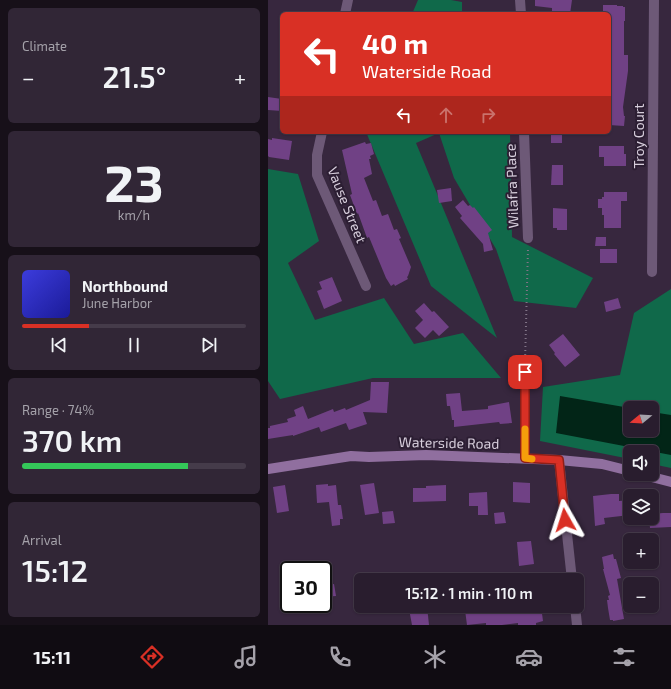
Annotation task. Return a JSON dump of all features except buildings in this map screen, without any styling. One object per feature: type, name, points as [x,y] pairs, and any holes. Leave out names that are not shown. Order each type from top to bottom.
[{"type":"main road","name":"Waterside Road","points":[[268,468],[351,456],[370,457],[426,455],[559,460],[602,464],[623,469]]},
{"type":"main road","points":[[659,479],[671,482]]},
{"type":"street","points":[[345,12],[348,0]]},
{"type":"street","points":[[520,0],[521,12]]},
{"type":"street","name":"Troy Court","points":[[652,272],[654,0]]},
{"type":"street","name":"Vause Street","points":[[322,134],[317,155],[317,174],[366,286]]},
{"type":"street","name":"Wilafra Place","points":[[524,134],[528,238]]},
{"type":"street","points":[[525,372],[525,458]]},
{"type":"street","points":[[559,460],[571,573]]},
{"type":"street","points":[[576,613],[577,625]]},
{"type":"path","points":[[525,372],[528,238]]},
{"type":"green space","points":[[418,0],[451,0],[462,2],[462,12],[413,12]]},
{"type":"green space","points":[[367,134],[437,134],[416,143],[497,338],[431,286]]},
{"type":"green space","points":[[439,134],[510,134],[512,237],[593,278],[576,308],[514,301],[496,249],[454,178]]},
{"type":"green space","points":[[268,169],[298,174],[319,241],[288,263],[315,320],[384,298],[414,344],[463,333],[501,378],[373,378],[280,399],[268,381]]},
{"type":"green space","points":[[671,289],[671,468],[659,465],[659,445],[623,445],[623,458],[540,441],[543,387],[620,375],[634,313]]},
{"type":"shaded area","points":[[560,396],[623,407],[623,437],[659,437],[659,413],[671,415],[671,455],[659,453],[659,445],[623,446],[556,433]]},
{"type":"slow traffic","points":[[525,429],[525,458],[532,459]]},
{"type":"route","points":[[525,372],[525,458],[559,460],[565,520]]}]
